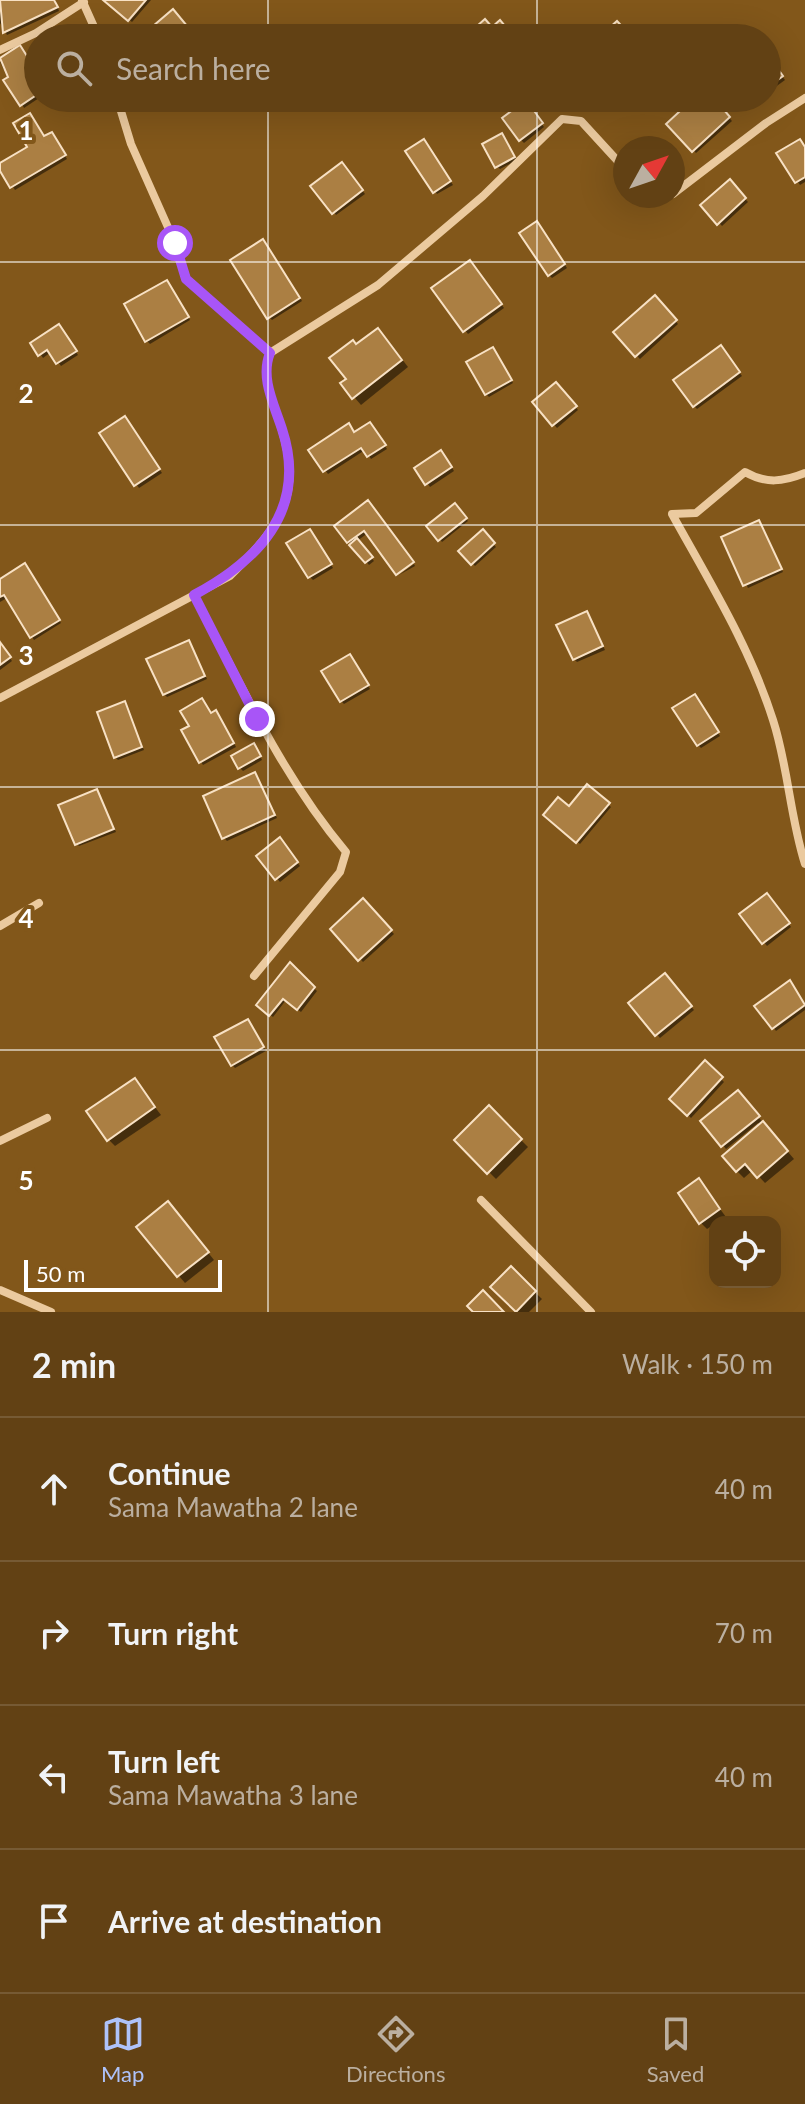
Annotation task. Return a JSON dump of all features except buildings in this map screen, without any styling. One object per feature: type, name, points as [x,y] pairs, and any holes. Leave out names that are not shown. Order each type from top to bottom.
[{"type":"street","points":[[49,24],[83,1],[93,24]]},
{"type":"street","points":[[0,50],[24,39]]},
{"type":"street","points":[[685,185],[766,123],[805,98]]},
{"type":"street","points":[[121,112],[131,144],[175,243],[186,279],[270,353]]},
{"type":"street","points":[[0,698],[230,576],[260,546],[291,488],[292,470],[284,432],[269,390],[265,365],[270,353],[378,285],[483,196],[562,119],[581,121],[613,156]]},
{"type":"street","points":[[805,473],[783,482],[758,480],[745,472],[696,513],[672,514],[737,632],[774,721],[793,828],[805,864]]},
{"type":"street","points":[[194,595],[257,719],[297,787],[346,852],[340,872],[254,976]]},
{"type":"street","points":[[0,926],[39,903]]},
{"type":"street","points":[[0,1141],[47,1118]]},
{"type":"street","points":[[481,1200],[591,1312]]},
{"type":"street","points":[[0,1290],[51,1312]]},
{"type":"route","points":[[175,243],[186,279],[270,353],[265,365],[269,390],[284,432],[292,470],[291,488],[260,546],[230,576],[194,595],[257,719]]}]
